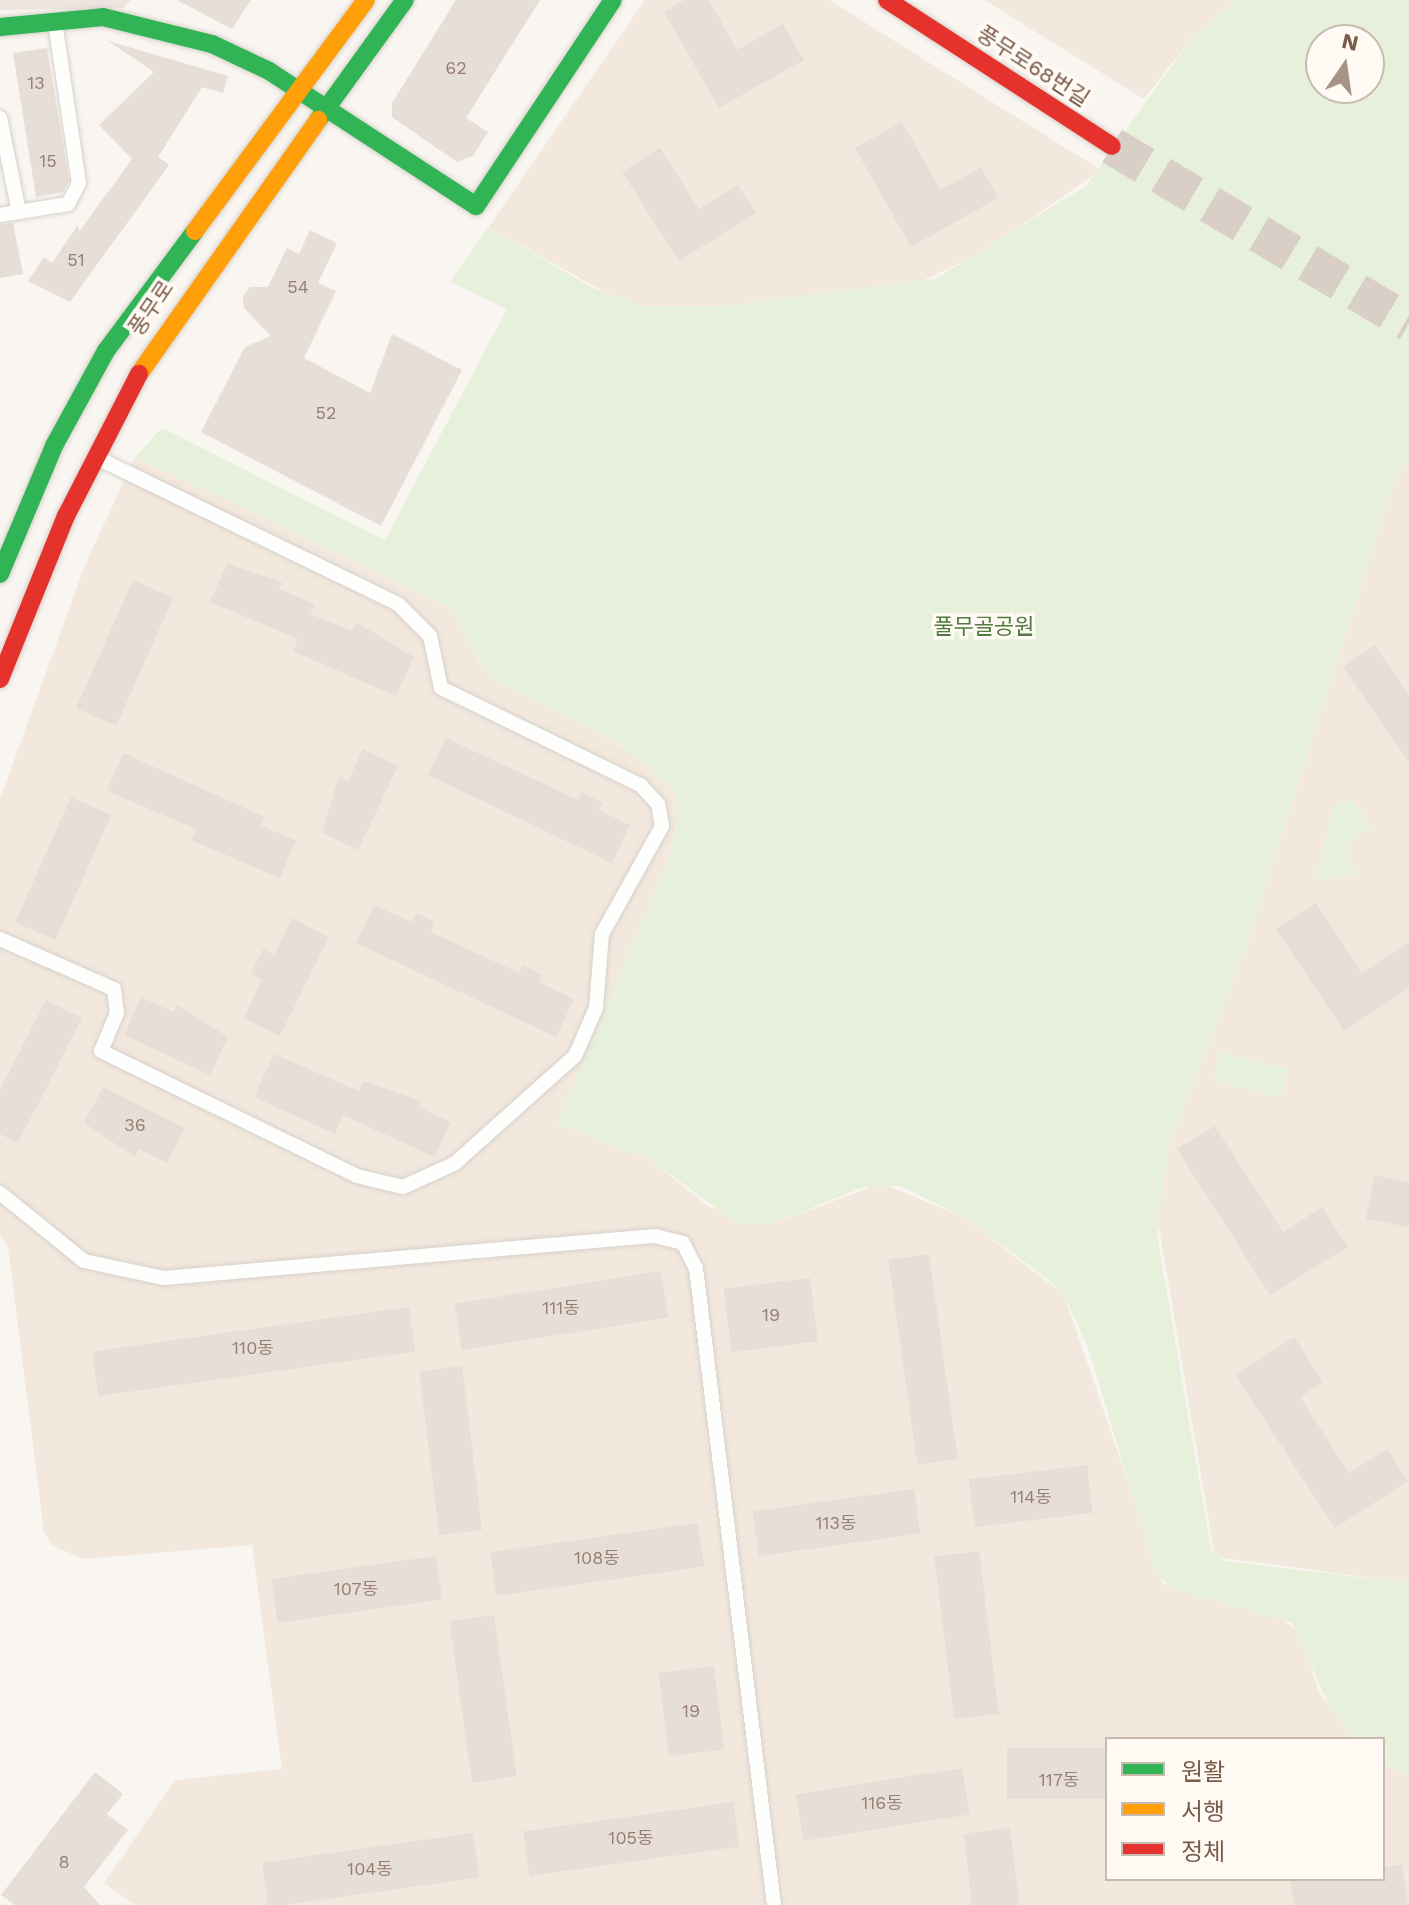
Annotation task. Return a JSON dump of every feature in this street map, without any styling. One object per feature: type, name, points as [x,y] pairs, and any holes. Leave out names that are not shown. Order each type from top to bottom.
[{"type":"street","name":"풍무로","points":[[1,567],[55,444],[106,351],[301,92],[366,0]]},
{"type":"street","name":"풍무로","points":[[0,679],[93,456],[178,309],[329,111],[405,0]]},
{"type":"street","points":[[0,27],[55,19],[103,17],[180,32],[301,92],[476,206],[613,0]]},
{"type":"street","name":"풍무로68번길","points":[[887,0],[1112,146]]},
{"type":"street","name":"풍무로68번길","points":[[924,0],[1088,104]]},
{"type":"lane","points":[[0,215],[68,204],[79,183],[55,19]]},
{"type":"lane","points":[[0,118],[19,212]]},
{"type":"lane","points":[[0,939],[114,989],[117,1013],[101,1051],[357,1176],[403,1187],[454,1164],[575,1056],[596,1008],[602,934],[662,826],[658,804],[640,785],[441,688],[430,636],[398,604],[93,456]]},
{"type":"lane","points":[[0,1193],[84,1261],[164,1278],[655,1236],[683,1243],[696,1268],[774,1905]]},
{"type":"shaded area","points":[[0,0],[131,0],[123,8],[0,10]]},
{"type":"shaded area","points":[[645,0],[829,0],[1101,170],[984,251],[918,283],[721,306],[644,306],[615,297],[488,228]]},
{"type":"shaded area","points":[[984,0],[1237,0],[1193,36],[1144,99]]},
{"type":"shaded area","points":[[135,457],[449,606],[480,663],[644,760],[673,789],[679,811],[668,861],[557,1124],[651,1160],[709,1207],[772,1224],[882,1183],[965,1218],[1064,1295],[1163,1584],[1280,1618],[1301,1634],[1319,1693],[1355,1737],[1105,1737],[1105,1881],[1385,1881],[1385,1765],[1409,1773],[1409,1905],[135,1905],[104,1883],[175,1780],[282,1769],[252,1545],[84,1559],[53,1546],[44,1533],[8,1247],[0,1236],[0,799],[85,565]]},
{"type":"shaded area","points":[[1409,460],[1409,1583],[1215,1557],[1156,1210],[1168,1148],[1246,947],[1393,485]]},
{"type":"green space","name":"풀무골공원","points":[[1237,0],[1409,0],[1409,460],[1393,485],[1246,947],[1168,1148],[1157,1235],[1211,1549],[1224,1561],[1409,1583],[1409,1773],[1385,1765],[1385,1737],[1355,1737],[1332,1712],[1292,1623],[1174,1589],[1156,1574],[1088,1347],[1064,1295],[1046,1278],[965,1218],[900,1186],[863,1187],[772,1224],[739,1225],[651,1160],[557,1124],[668,861],[679,811],[673,789],[619,744],[489,678],[449,606],[135,457],[162,428],[385,540],[507,309],[450,282],[488,228],[593,288],[644,306],[721,306],[935,279],[1086,186],[1193,36]]},
{"type":"green space","points":[[1353,799],[1372,827],[1346,844],[1357,875],[1316,879],[1333,806]]},
{"type":"green space","points":[[1220,1052],[1288,1069],[1281,1098],[1213,1081]]},
{"type":"building","points":[[177,0],[251,0],[232,29]]},
{"type":"building","points":[[456,0],[540,0],[466,118],[488,132],[473,156],[457,162],[392,117],[392,103]]},
{"type":"building","points":[[684,0],[709,0],[737,50],[783,24],[804,60],[719,108],[664,12]]},
{"type":"building","points":[[108,41],[228,76],[223,93],[202,87],[158,157],[169,165],[70,302],[28,281],[44,257],[52,263],[78,225],[79,232],[132,159],[99,125],[154,72]]},
{"type":"building","points":[[47,48],[69,181],[63,192],[36,197],[13,53]]},
{"type":"building","points":[[902,122],[941,190],[981,167],[998,198],[911,247],[855,148]]},
{"type":"building","points":[[660,148],[699,209],[738,185],[756,213],[679,261],[622,172]]},
{"type":"building","points":[[13,223],[23,274],[0,278],[0,225]]},
{"type":"building","points":[[310,230],[337,243],[318,283],[336,291],[304,358],[370,393],[392,334],[462,370],[381,526],[201,432],[245,347],[271,336],[244,308],[243,297],[250,287],[268,287],[287,248],[299,254]]},
{"type":"building","points":[[227,564],[282,582],[279,589],[315,604],[310,614],[352,631],[356,622],[414,657],[396,696],[293,651],[298,639],[210,602]]},
{"type":"building","points":[[133,580],[173,598],[116,726],[76,708]]},
{"type":"building","points":[[1375,645],[1409,695],[1409,763],[1343,667]]},
{"type":"building","points":[[446,738],[578,800],[582,792],[602,803],[599,810],[630,825],[612,863],[428,775]]},
{"type":"building","points":[[363,749],[398,766],[358,850],[322,833],[339,776],[348,781]]},
{"type":"building","points":[[123,753],[265,817],[261,826],[296,840],[280,878],[191,840],[196,829],[107,791]]},
{"type":"building","points":[[71,797],[111,815],[55,940],[15,922]]},
{"type":"building","points":[[1316,903],[1362,973],[1409,942],[1409,988],[1344,1031],[1276,929]]},
{"type":"building","points":[[374,905],[412,922],[416,913],[435,922],[431,932],[519,973],[522,965],[542,975],[539,982],[574,999],[556,1037],[356,943]]},
{"type":"building","points":[[292,918],[329,937],[280,1036],[244,1018],[262,979],[251,974],[263,949],[274,955]]},
{"type":"building","points":[[141,997],[173,1012],[177,1005],[228,1037],[210,1075],[124,1035]]},
{"type":"building","points":[[46,1000],[82,1018],[18,1143],[0,1134],[0,1090]]},
{"type":"building","points":[[274,1054],[359,1091],[363,1081],[421,1101],[418,1107],[451,1122],[434,1157],[343,1115],[335,1134],[254,1097]]},
{"type":"building","points":[[103,1087],[185,1128],[167,1163],[139,1149],[135,1157],[84,1123]]},
{"type":"building","points":[[1215,1126],[1283,1232],[1322,1207],[1348,1247],[1270,1295],[1177,1149]]},
{"type":"building","points":[[1374,1175],[1409,1182],[1409,1227],[1366,1219]]},
{"type":"building","points":[[929,1254],[958,1459],[917,1465],[888,1260]]},
{"type":"building","points":[[661,1271],[668,1317],[462,1350],[455,1304]]},
{"type":"building","points":[[810,1278],[818,1342],[731,1352],[724,1289]]},
{"type":"building","points":[[409,1307],[415,1352],[98,1396],[92,1352]]},
{"type":"building","points":[[1294,1337],[1323,1382],[1300,1397],[1349,1473],[1387,1449],[1408,1481],[1335,1528],[1235,1375]]},
{"type":"building","points":[[462,1366],[482,1530],[439,1535],[419,1371]]},
{"type":"building","points":[[1087,1465],[1093,1513],[975,1527],[969,1480]]},
{"type":"building","points":[[914,1489],[920,1534],[759,1556],[753,1512]]},
{"type":"building","points":[[698,1523],[704,1567],[496,1596],[490,1552]]},
{"type":"building","points":[[979,1551],[999,1714],[954,1719],[934,1556]]},
{"type":"building","points":[[436,1556],[442,1600],[278,1623],[272,1579]]},
{"type":"building","points":[[494,1615],[517,1776],[472,1783],[449,1621]]},
{"type":"building","points":[[714,1666],[724,1749],[669,1756],[658,1673]]},
{"type":"building","points":[[1007,1748],[1105,1748],[1105,1799],[1007,1799]]},
{"type":"building","points":[[962,1768],[969,1814],[803,1841],[796,1794]]},
{"type":"building","points":[[95,1772],[123,1794],[107,1814],[128,1830],[84,1887],[100,1905],[15,1905],[1,1895]]},
{"type":"building","points":[[733,1802],[739,1847],[529,1876],[523,1832]]},
{"type":"building","points":[[1010,1828],[1019,1905],[972,1905],[963,1834]]},
{"type":"building","points":[[473,1833],[479,1878],[268,1905],[262,1863]]},
{"type":"building","points":[[1402,1865],[1408,1905],[1294,1905],[1290,1881],[1385,1881],[1385,1867]]},
{"type":"tunnel","points":[[1112,146],[1409,323]]},
{"type":"traffic: fast","points":[[318,120],[405,0]]},
{"type":"traffic: fast","points":[[0,27],[103,17],[212,44],[269,71],[476,206],[613,0]]},
{"type":"traffic: fast","points":[[0,574],[55,444],[106,351],[195,231]]},
{"type":"traffic: slow","points":[[195,231],[366,0]]},
{"type":"traffic: slow","points":[[139,374],[318,120]]},
{"type":"traffic: jam","points":[[887,0],[1112,146]]},
{"type":"traffic: jam","points":[[0,679],[66,516],[139,374]]}]
